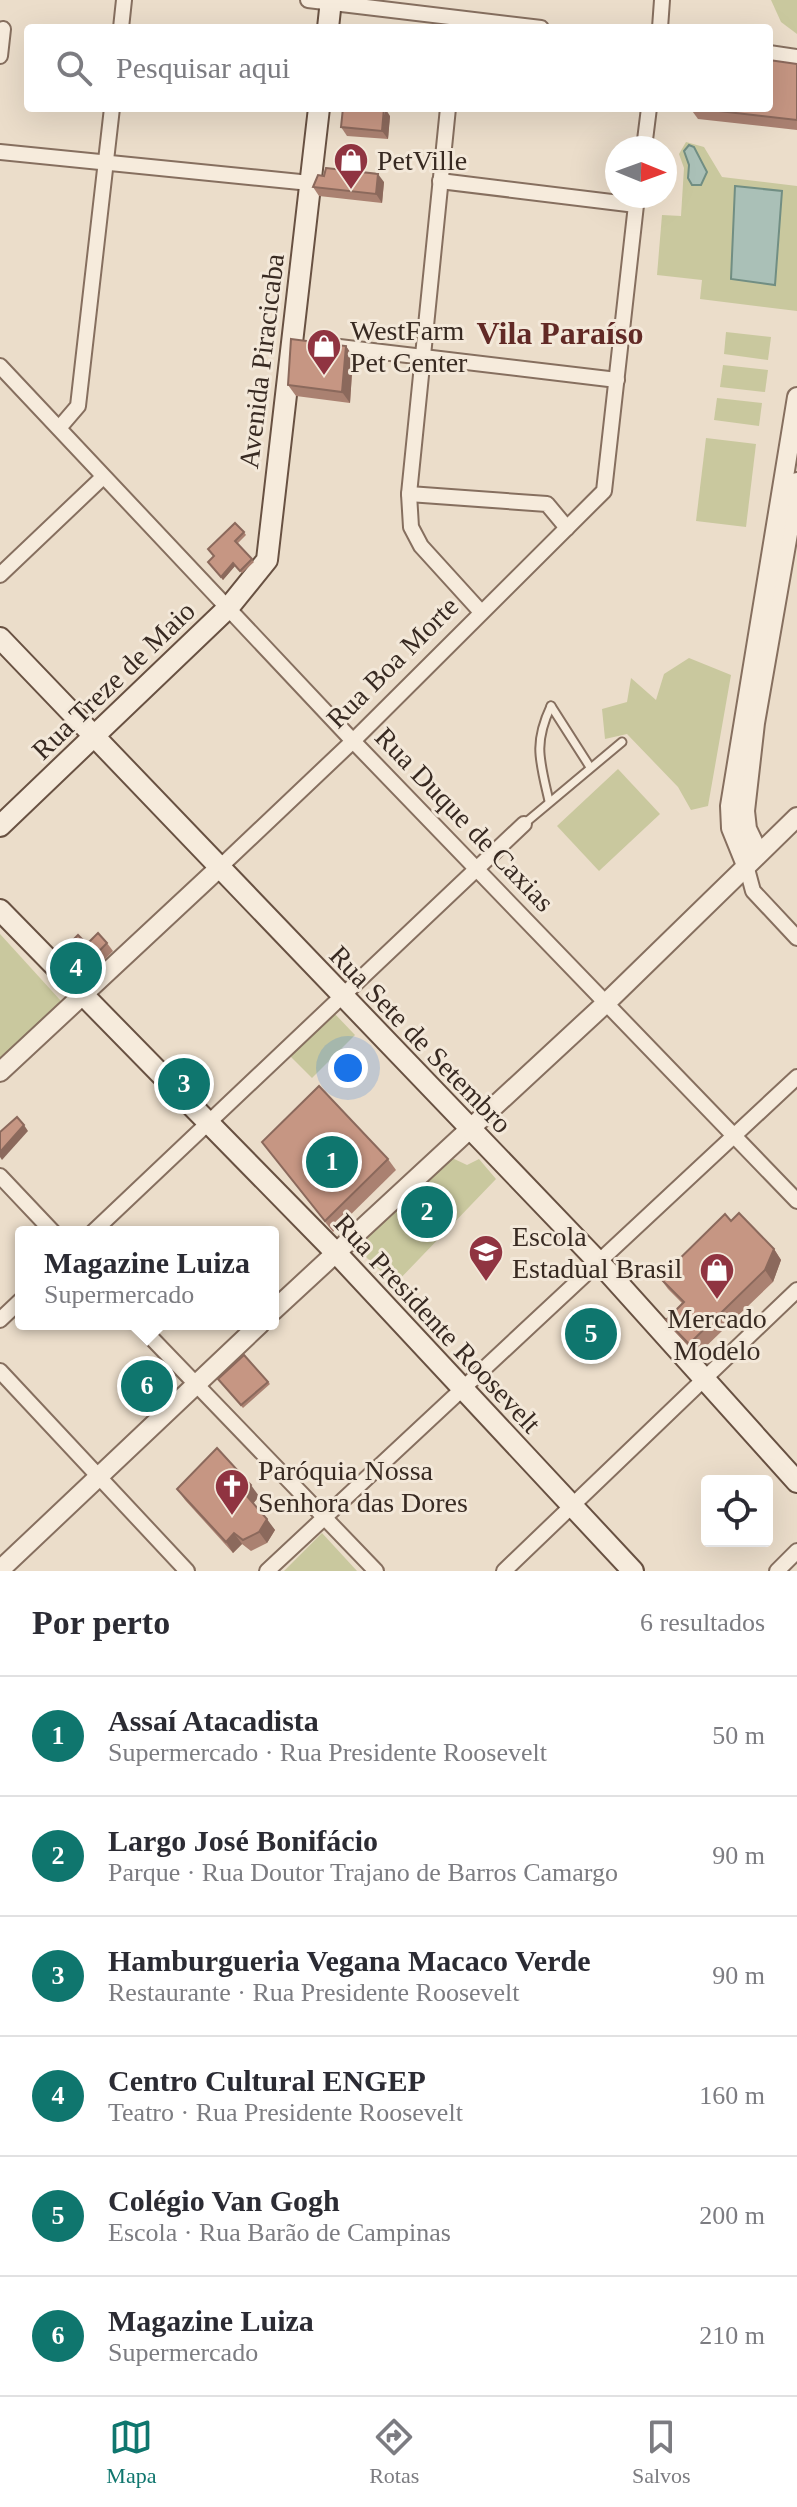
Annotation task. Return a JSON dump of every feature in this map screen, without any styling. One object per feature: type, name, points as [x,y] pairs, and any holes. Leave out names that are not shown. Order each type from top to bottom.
[{"type":"main road","points":[[328,24],[331,1]]},
{"type":"main road","name":"Avenida Piracicaba","points":[[229,607],[267,560],[306,343],[310,183],[319,112]]},
{"type":"main road","name":"Rua Treze de Maio","points":[[0,826],[229,607]]},
{"type":"main road","name":"Rua Sete de Setembro","points":[[0,638],[598,1263],[797,1482]]},
{"type":"main road","name":"Rua Presidente Roosevelt","points":[[0,910],[333,1252],[633,1571]]},
{"type":"street","points":[[121,24],[124,0]]},
{"type":"street","points":[[308,0],[409,6],[458,23]]},
{"type":"street","points":[[660,24],[662,0]]},
{"type":"street","points":[[0,56],[3,29]]},
{"type":"street","points":[[773,54],[797,57]]},
{"type":"street","points":[[60,427],[78,406],[112,112]]},
{"type":"street","points":[[448,112],[409,494],[411,527],[421,546],[481,612]]},
{"type":"street","points":[[646,136],[648,112]]},
{"type":"street","points":[[0,152],[310,183]]},
{"type":"street","points":[[440,181],[605,197]]},
{"type":"street","name":"Rua Boa Morte","points":[[0,1072],[353,741],[604,491],[635,208]]},
{"type":"street","points":[[306,343],[617,380]]},
{"type":"street","name":"Rua Duque de Caxias","points":[[0,366],[353,741],[797,1201]]},
{"type":"street","points":[[752,859],[731,828],[730,806],[797,397]]},
{"type":"street","points":[[0,575],[103,477]]},
{"type":"street","points":[[797,482],[755,723],[745,811],[753,891],[797,938]]},
{"type":"street","points":[[409,494],[547,504],[567,528]]},
{"type":"street","points":[[279,1305],[606,1003],[797,817]]},
{"type":"street","points":[[99,1226],[524,824]]},
{"type":"street","points":[[267,1571],[324,1515],[463,1391],[465,1383],[797,1077]]},
{"type":"street","points":[[0,1176],[47,1226]]},
{"type":"street","points":[[504,1571],[797,1290]]},
{"type":"street","points":[[0,1320],[15,1306]]},
{"type":"street","points":[[144,1330],[376,1571]]},
{"type":"street","points":[[0,1570],[254,1330]]},
{"type":"street","points":[[0,1371],[187,1571]]},
{"type":"street","points":[[777,1571],[797,1551]]},
{"type":"lane","points":[[549,801],[538,751],[539,732],[551,706],[590,767]]},
{"type":"lane","points":[[524,824],[622,742]]},
{"type":"green space","points":[[771,0],[797,0],[797,34],[781,22]]},
{"type":"green space","points":[[686,142],[704,147],[722,177],[797,186],[797,311],[700,299],[702,280],[657,275],[662,215],[681,216],[684,168],[679,154]]},
{"type":"green space","points":[[726,332],[771,337],[768,360],[724,354]]},
{"type":"green space","points":[[723,365],[768,370],[765,392],[720,387]]},
{"type":"green space","points":[[717,398],[762,403],[759,426],[714,420]]},
{"type":"green space","points":[[706,438],[756,444],[746,527],[696,521]]},
{"type":"green space","points":[[689,658],[731,675],[708,806],[691,810],[678,787],[627,734],[605,739],[602,709],[627,702],[631,678],[656,700],[664,674]]},
{"type":"green space","points":[[618,769],[660,814],[599,871],[557,826]]},
{"type":"green space","points":[[0,934],[61,1001],[0,1060]]},
{"type":"green space","points":[[334,1013],[355,1035],[312,1078],[290,1056]]},
{"type":"green space","points":[[450,1157],[467,1165],[479,1159],[496,1179],[395,1284],[354,1246]]},
{"type":"green space","points":[[322,1533],[357,1571],[284,1571]]},
{"type":"shaded area","points":[[689,145],[694,147],[707,172],[701,185],[692,185],[688,178],[689,165],[684,151]]},
{"type":"shaded area","points":[[735,186],[782,191],[775,285],[731,279]]},
{"type":"building","points":[[773,61],[797,64],[797,120],[728,112],[773,112]]},
{"type":"building","points":[[343,112],[384,112],[382,131],[341,127]]},
{"type":"building","points":[[326,168],[378,174],[376,194],[313,187],[318,175],[324,176]]},
{"type":"building","name":"WestFarm Pet Center","points":[[291,339],[346,346],[342,392],[288,385]]},
{"type":"building","points":[[235,523],[244,532],[235,541],[252,559],[240,571],[233,563],[221,577],[208,562],[214,556],[208,549]]},
{"type":"building","points":[[98,933],[107,943],[77,974],[58,955],[78,935],[87,944]]},
{"type":"building","points":[[319,1086],[388,1159],[325,1221],[262,1142]]},
{"type":"building","points":[[17,1117],[24,1125],[0,1152],[0,1132]]},
{"type":"building","name":"Mercado Modelo","points":[[739,1213],[774,1249],[765,1270],[689,1344],[666,1320],[684,1302],[660,1278],[725,1214],[731,1221]]},
{"type":"building","points":[[244,1355],[268,1382],[241,1405],[218,1379]]},
{"type":"building","name":"Paróquia Nossa Senhora das Dores","points":[[217,1448],[251,1485],[245,1494],[267,1519],[259,1532],[243,1540],[234,1533],[226,1542],[177,1489]]},
{"type":"place","name":"PetVille","points":[[351,191]]},
{"type":"place","name":"WestFarm Pet Center","points":[[324,377]]},
{"type":"place","name":"Centro Cultural ENGEP","points":[[76,968]]},
{"type":"place","name":"Hamburgueria Vegana Macaco Verde","points":[[184,1084]]},
{"type":"place","name":"Assaí Atacadista","points":[[332,1162]]},
{"type":"place","name":"Largo José Bonifácio","points":[[427,1212]]},
{"type":"place","name":"Escola Estadual Brasil","points":[[486,1283]]},
{"type":"place","name":"Mercado Modelo","points":[[717,1301]]},
{"type":"place","name":"Colégio Van Gogh","points":[[591,1334]]},
{"type":"place","name":"Magazine Luiza","points":[[147,1386]]},
{"type":"place","name":"Paróquia Nossa Senhora das Dores","points":[[232,1517]]},
{"type":"district","name":"Vila Paraíso","points":[[560,333]]}]
